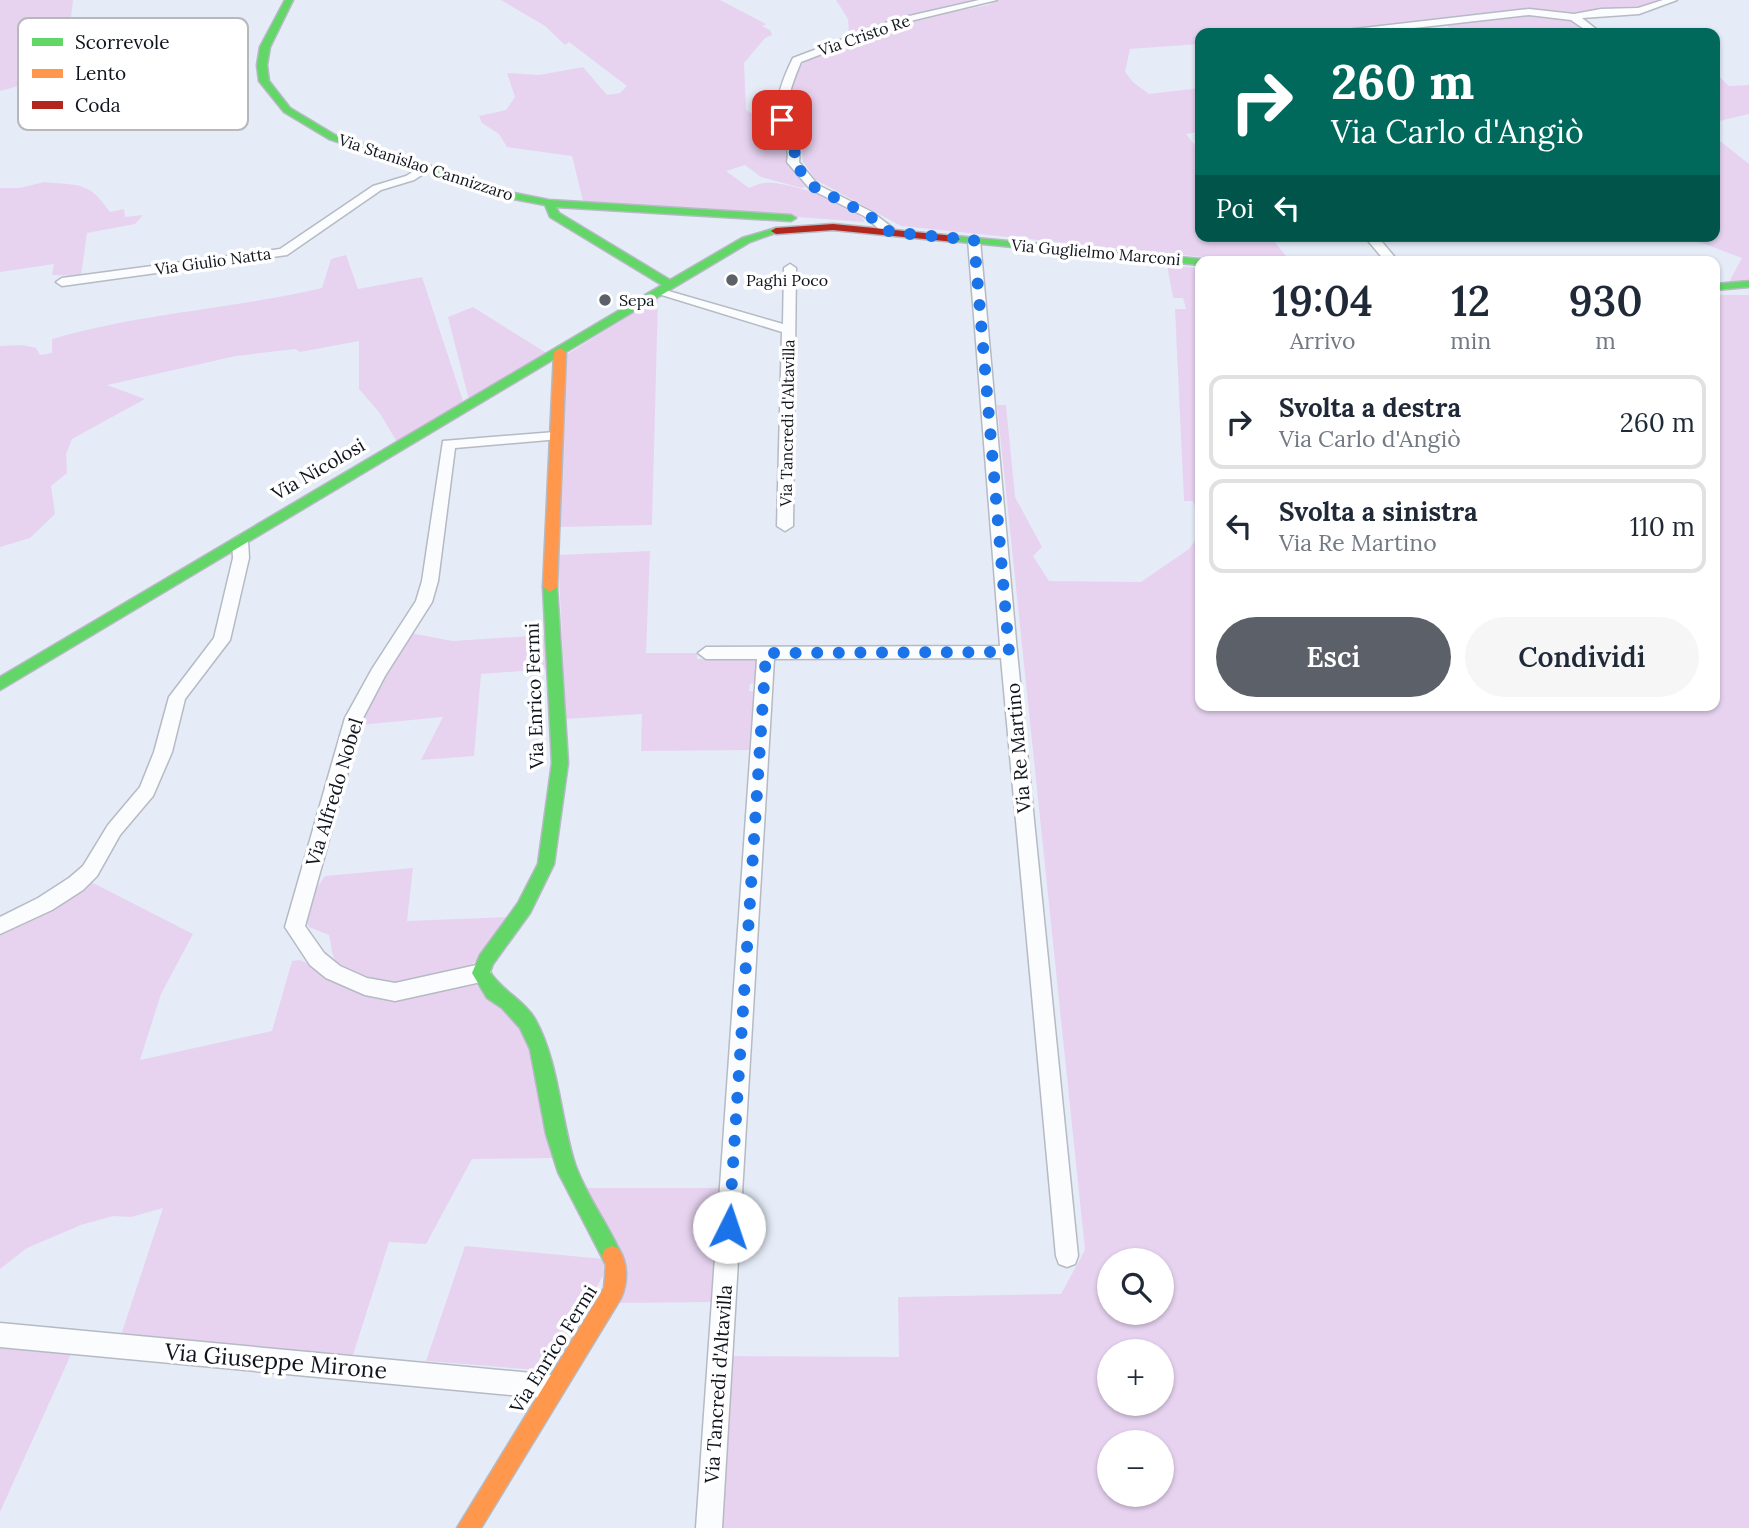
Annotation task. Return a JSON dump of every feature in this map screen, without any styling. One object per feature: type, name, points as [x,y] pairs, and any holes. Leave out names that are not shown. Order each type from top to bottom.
[{"type":"street","name":"Via Stanislao Cannizzaro","points":[[289,0],[262,56],[264,81],[277,101],[298,119],[332,137],[512,196],[549,203],[677,213]]},
{"type":"street","name":"Via Cristo Re","points":[[890,232],[867,214],[814,187],[793,162],[795,150],[782,120],[786,85],[792,69],[803,56],[899,21],[992,0]]},
{"type":"street","points":[[1390,28],[1529,12],[1574,17],[1601,12],[1639,11],[1672,0]]},
{"type":"street","points":[[1574,17],[1589,28]]},
{"type":"street","name":"Via Giulio Natta","points":[[62,282],[283,252],[377,188],[410,178],[425,169]]},
{"type":"street","points":[[549,203],[554,215],[664,289]]},
{"type":"street","points":[[677,213],[795,218],[890,232]]},
{"type":"street","points":[[677,213],[796,228]]},
{"type":"street","name":"Via Guglielmo Marconi","points":[[664,289],[746,240],[760,234],[796,228],[890,232],[1195,262]]},
{"type":"street","name":"Via Re Martino","points":[[974,240],[1009,652],[1067,1256]]},
{"type":"street","points":[[1375,242],[1388,256]]},
{"type":"street","points":[[789,330],[790,268]]},
{"type":"street","points":[[1720,288],[1749,284]]},
{"type":"street","name":"Via Tancredi d'Altavilla","points":[[664,289],[789,330],[785,526]]},
{"type":"street","name":"Via Nicolosi","points":[[0,684],[664,289]]},
{"type":"street","points":[[1720,289],[1749,291]]},
{"type":"street","name":"Via Enrico Fermi","points":[[468,1528],[552,1387],[614,1291],[616,1263],[568,1172],[556,1134],[539,1049],[527,1022],[508,1002],[493,992],[481,974],[486,960],[524,908],[546,864],[560,763],[550,580],[561,352]]},
{"type":"street","name":"Via Alfredo Nobel","points":[[481,974],[395,992],[365,986],[333,972],[317,959],[295,927],[354,718],[424,602],[430,581],[448,444],[555,436]]},
{"type":"street","points":[[0,926],[45,904],[76,884],[90,871],[114,830],[146,791],[163,752],[177,697],[222,640],[241,558],[240,540]]},
{"type":"street","points":[[706,653],[1009,652]]},
{"type":"street","name":"Via Tancredi d'Altavilla","points":[[709,1528],[766,653]]},
{"type":"street","name":"Via Giuseppe Mirone","points":[[0,1335],[552,1387]]},
{"type":"shaded area","points":[[0,0],[73,0],[71,18],[18,18],[18,86],[0,91]]},
{"type":"shaded area","points":[[501,0],[720,0],[766,24],[762,26],[770,30],[772,35],[765,38],[744,63],[746,110],[778,127],[809,185],[802,188],[761,177],[745,165],[726,171],[749,188],[774,183],[820,195],[849,208],[865,222],[583,201],[572,156],[507,147],[499,134],[482,123],[479,116],[506,110],[515,97],[507,73],[539,75],[583,67],[607,95],[620,93],[627,86],[569,42],[565,45],[545,26]]},
{"type":"shaded area","points":[[836,0],[985,0],[902,16],[849,36],[848,19]]},
{"type":"shaded area","points":[[998,0],[1664,0],[1637,10],[1571,15],[1525,10],[1371,28],[1195,28],[1195,44],[1130,49],[1125,72],[1149,94],[1195,89],[1195,133],[1186,134],[1195,146],[1195,242],[1275,242],[1286,256],[1195,256],[901,226],[816,180],[803,162],[802,151],[786,120],[791,86],[804,61],[915,19],[988,5]]},
{"type":"shaded area","points":[[1530,14],[1576,20],[1586,28],[1450,28],[1445,24]]},
{"type":"shaded area","points":[[1720,77],[1729,86],[1749,85],[1749,114],[1720,121]]},
{"type":"shaded area","points":[[1720,141],[1749,164],[1749,279],[1729,282],[1742,258],[1699,242],[1720,242]]},
{"type":"shaded area","points":[[45,182],[83,187],[96,195],[110,212],[124,209],[125,217],[143,215],[135,224],[87,233],[81,276],[52,275],[54,264],[0,272],[0,188],[19,188]]},
{"type":"shaded area","points":[[346,255],[358,289],[422,277],[464,404],[397,442],[379,412],[359,389],[359,341],[300,352],[295,349],[236,356],[107,385],[145,399],[72,439],[66,454],[67,473],[51,486],[55,514],[30,538],[0,547],[0,346],[22,345],[36,348],[40,355],[52,353],[52,339],[85,330],[322,288],[331,259]]},
{"type":"shaded area","points":[[1167,265],[1195,268],[1195,508],[1193,501],[1184,501],[1175,309],[1186,309],[1183,298],[1173,298]]},
{"type":"shaded area","points":[[1720,295],[1749,295],[1749,1528],[718,1528],[730,1356],[899,1357],[898,1297],[1061,1294],[1085,1250],[997,405],[1006,405],[1015,497],[1042,547],[1033,556],[1049,581],[1141,582],[1189,549],[1195,541],[1195,711],[1720,711]]},
{"type":"shaded area","points":[[658,298],[652,525],[557,527],[566,355]]},
{"type":"shaded area","points":[[473,307],[548,354],[469,400],[448,317]]},
{"type":"shaded area","points":[[650,551],[646,653],[697,653],[697,659],[758,658],[757,682],[750,684],[749,691],[756,692],[751,750],[641,751],[642,714],[566,719],[558,555]]},
{"type":"shaded area","points":[[410,633],[453,641],[547,635],[548,669],[481,674],[474,756],[421,760],[443,717],[359,725],[362,710]]},
{"type":"shaded area","points":[[413,868],[407,921],[512,917],[480,957],[469,966],[440,978],[384,983],[351,975],[336,963],[329,935],[309,927],[305,919],[313,893],[325,876]]},
{"type":"shaded area","points":[[93,883],[193,934],[161,994],[140,1060],[272,1031],[292,961],[300,960],[342,982],[430,992],[475,984],[527,1033],[555,1158],[472,1159],[426,1244],[389,1242],[352,1358],[121,1335],[163,1208],[131,1217],[113,1216],[81,1225],[27,1248],[0,1269],[0,934]]},
{"type":"shaded area","points":[[586,1188],[721,1188],[711,1302],[617,1303]]},
{"type":"shaded area","points":[[465,1246],[604,1259],[608,1267],[549,1371],[426,1361]]},
{"type":"shaded area","points":[[0,1344],[73,1350],[0,1512]]},
{"type":"traffic: fast","points":[[289,0],[265,47],[262,65],[264,81],[287,110],[332,137],[512,196],[549,203],[554,215],[670,285]]},
{"type":"traffic: fast","points":[[549,203],[791,218]]},
{"type":"traffic: fast","points":[[0,684],[746,240],[776,231]]},
{"type":"traffic: fast","points":[[955,239],[1195,262]]},
{"type":"traffic: fast","points":[[1720,287],[1749,284]]},
{"type":"traffic: fast","points":[[550,587],[560,763],[546,864],[524,908],[486,960],[481,973],[493,992],[508,1002],[527,1022],[539,1049],[556,1134],[568,1172],[612,1256]]},
{"type":"traffic: slow","points":[[550,587],[560,352]]},
{"type":"traffic: slow","points":[[468,1528],[614,1291],[616,1263],[612,1256]]},
{"type":"traffic: jam","points":[[776,231],[833,227],[955,239]]},
{"type":"place","name":"Paghi Poco","points":[[732,280]]},
{"type":"place","name":"Sepa","points":[[605,300]]},
{"type":"route","points":[[729,1227],[766,653],[1009,652],[974,240],[890,232],[867,214],[814,187],[793,162],[795,150],[782,120]]}]
